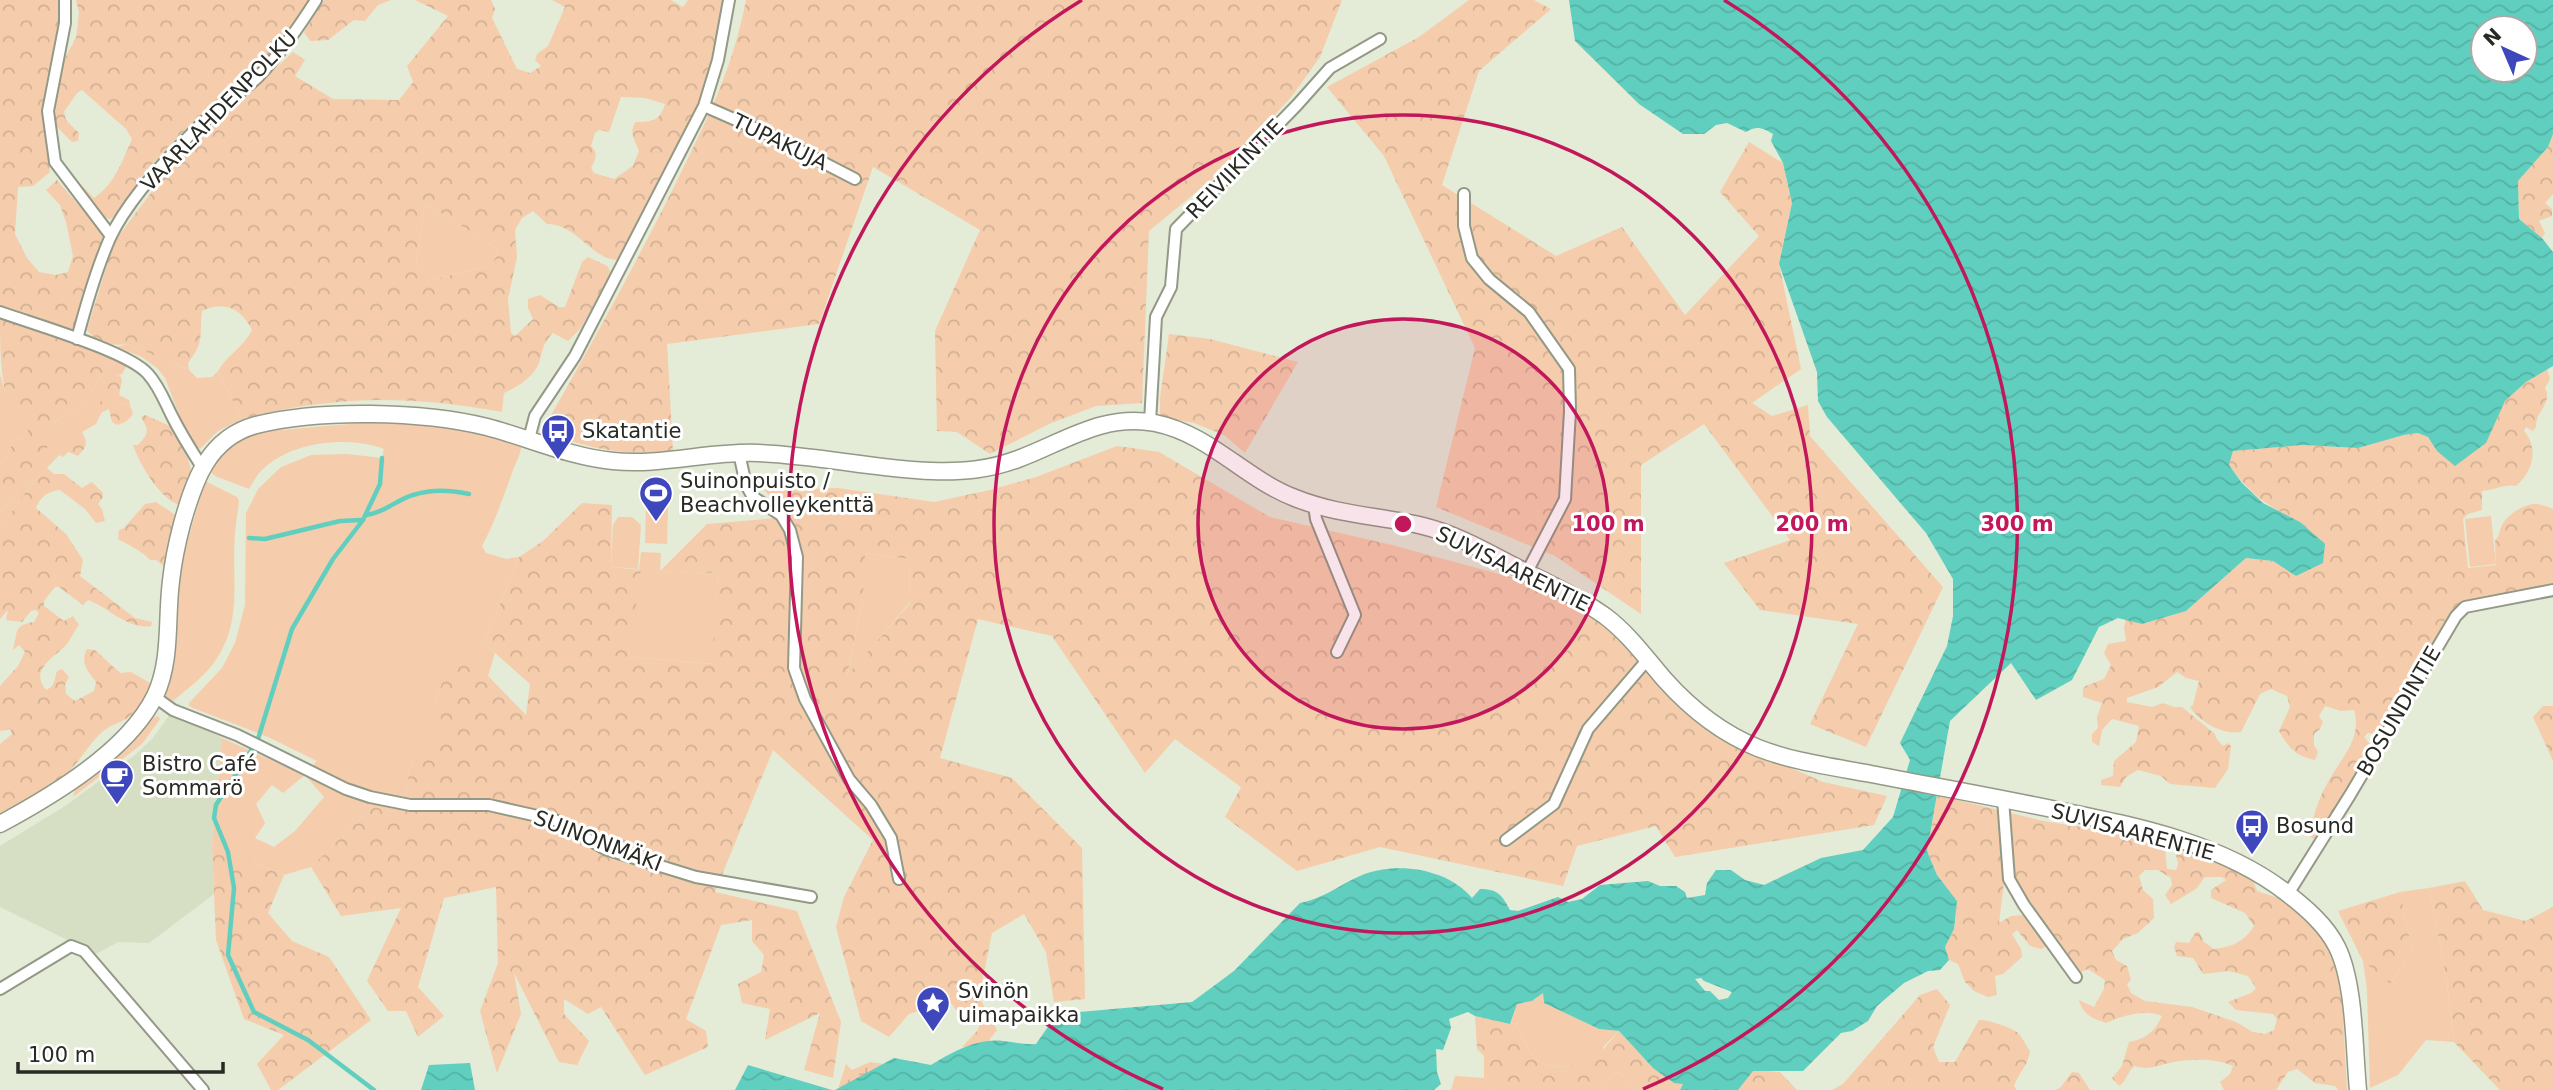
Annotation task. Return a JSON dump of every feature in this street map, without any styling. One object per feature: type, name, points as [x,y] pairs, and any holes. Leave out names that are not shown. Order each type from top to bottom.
[{"type":"street","points":[[65,0],[65,23],[48,111],[55,162],[111,236]]},
{"type":"street","name":"VAARLAHDENPOLKU","points":[[77,339],[86,304],[111,236],[144,188],[198,127],[256,78],[277,55],[316,0]]},
{"type":"street","points":[[529,439],[535,416],[575,356],[704,106],[718,61],[729,0]]},
{"type":"street","name":"REIVIIKINTIE","points":[[1150,422],[1156,317],[1171,287],[1176,229],[1330,68],[1380,39]]},
{"type":"street","name":"TUPAKUJA","points":[[704,106],[768,134],[855,179]]},
{"type":"street","points":[[1464,194],[1464,226],[1472,258],[1489,278],[1529,312],[1569,369],[1570,411],[1564,499],[1527,572]]},
{"type":"street","points":[[0,312],[77,339],[143,368],[160,392],[202,467]]},
{"type":"street","name":"SUVISAARENTIE","points":[[0,824],[54,794],[87,769],[138,721],[155,697],[167,651],[170,584],[176,547],[194,483],[202,467],[220,444],[236,432],[251,426],[310,418],[384,414],[418,416],[482,426],[584,456],[625,462],[739,453],[800,456],[913,470],[959,471],[981,470],[1011,461],[1089,427],[1120,421],[1150,422],[1194,437],[1289,496],[1353,514],[1426,526],[1527,572],[1602,614],[1616,625],[1694,709],[1737,738],[1793,758],[2096,818],[2200,847],[2241,863],[2288,894],[2325,929],[2336,944],[2343,962],[2349,993],[2358,1090]]},
{"type":"street","points":[[739,453],[749,491],[753,497],[780,515],[790,530],[797,557],[794,668],[805,699],[849,779],[871,805],[891,838],[899,879]]},
{"type":"street","points":[[1314,505],[1316,519],[1355,615],[1338,652]]},
{"type":"street","name":"BOSUNDINTIE","points":[[2288,894],[2456,616],[2465,607],[2553,590]]},
{"type":"street","points":[[1506,840],[1554,804],[1588,729],[1648,659]]},
{"type":"street","name":"SUINONMÄKI","points":[[155,697],[173,710],[237,735],[346,789],[370,797],[410,805],[489,805],[555,820],[605,849],[696,877],[811,897]]},
{"type":"street","points":[[2003,799],[2009,879],[2024,905],[2076,977]]},
{"type":"street","points":[[0,989],[71,946],[83,951],[203,1090]]},
{"type":"shaded area","points":[[173,710],[222,738],[212,846],[214,894],[149,943],[118,942],[96,954],[0,907],[0,846],[65,806],[135,755],[153,738]]},
{"type":"green space","points":[[0,0],[61,0],[44,107],[50,172],[33,186],[18,187],[15,234],[27,258],[39,272],[56,275],[68,272],[73,256],[66,222],[60,205],[46,190],[57,180],[105,236],[88,278],[73,331],[69,333],[0,308]]},
{"type":"green space","points":[[76,0],[310,0],[286,36],[243,80],[175,140],[140,178],[122,210],[110,219],[101,216],[79,189],[82,186],[94,198],[101,193],[117,171],[132,139],[126,129],[82,90],[64,112],[66,120],[79,133],[78,141],[72,142],[56,126],[55,98],[59,69],[76,38],[79,13]]},
{"type":"green space","points":[[324,0],[391,0],[378,5],[365,21],[354,20],[328,40],[310,41],[304,32]]},
{"type":"green space","points":[[415,0],[491,0],[495,9],[492,18],[517,69],[530,73],[541,66],[535,60],[537,54],[548,46],[565,7],[552,0],[671,0],[683,7],[688,0],[725,0],[719,39],[699,104],[617,260],[599,254],[567,229],[547,224],[533,211],[522,218],[515,230],[517,257],[508,299],[511,333],[515,336],[533,319],[528,308],[528,299],[540,295],[559,307],[565,307],[582,262],[588,257],[607,266],[611,272],[581,328],[568,341],[553,333],[529,378],[504,393],[502,412],[403,400],[371,400],[308,405],[242,419],[218,371],[252,330],[232,308],[218,306],[202,311],[199,344],[188,363],[189,370],[127,344],[105,342],[87,330],[114,242],[156,186],[200,136],[240,103],[293,52],[305,60],[295,76],[333,99],[399,100],[413,82],[407,66],[448,16]],"holes":[[[621,97],[645,98],[665,104],[661,114],[655,119],[636,122],[633,136],[639,151],[633,166],[614,179],[594,173],[591,168],[596,154],[591,146],[595,133],[599,130],[609,132]],[[425,203],[498,249],[493,265],[435,279],[416,263]]]},
{"type":"green space","points":[[746,0],[1342,0],[1320,57],[1292,96],[1227,167],[1149,231],[1142,403],[1096,406],[1049,424],[990,454],[957,432],[937,431],[935,331],[980,230],[873,167],[819,324],[667,344],[673,451],[642,453],[612,450],[583,445],[554,435],[546,424],[673,189],[725,74]]},
{"type":"green space","points":[[1469,0],[1534,0],[1551,9],[1479,71],[1442,185],[1556,256],[1622,227],[1685,315],[1759,236],[1720,192],[1749,142],[1783,163],[1792,203],[1779,264],[1801,369],[1752,403],[1772,416],[1808,405],[1810,436],[1943,587],[1866,747],[1810,724],[1858,624],[1760,610],[1724,563],[1790,540],[1704,424],[1641,465],[1641,614],[1555,556],[1436,507],[1475,348],[1384,156],[1327,87],[1419,37]]},
{"type":"green space","points":[[2553,134],[2553,194],[2545,203],[2552,209],[2552,216],[2539,221],[2545,233],[2542,238],[2519,219],[2518,181],[2548,147]]},
{"type":"green space","points":[[425,203],[498,249],[493,265],[435,279],[416,263]]},
{"type":"green space","points":[[0,316],[114,359],[77,410],[60,417],[51,426],[50,443],[26,483],[0,512],[0,464],[4,463],[14,440],[25,437],[28,431],[7,399],[0,347]]},
{"type":"green space","points":[[1169,334],[1210,339],[1298,362],[1245,453],[1224,435],[1194,423],[1160,417]]},
{"type":"green space","points":[[127,344],[189,370],[197,378],[212,377],[218,371],[242,419],[218,431],[198,448],[184,427],[165,378],[142,357],[117,347]]},
{"type":"green space","points":[[114,359],[127,365],[122,374],[117,376],[119,395],[129,400],[130,406],[108,400],[97,416],[73,434],[59,455],[27,490],[0,529],[0,512],[26,483],[51,426],[60,417],[77,410]]},
{"type":"green space","points":[[2547,369],[2550,379],[2545,388],[2547,399],[2536,421],[2536,427],[2533,431],[2526,427],[2524,431],[2533,452],[2527,474],[2516,486],[2482,491],[2482,510],[2468,514],[2463,519],[2468,568],[2496,565],[2495,541],[2508,517],[2532,504],[2553,509],[2553,588],[2457,609],[2446,622],[2384,731],[2379,735],[2368,733],[2364,737],[2374,749],[2318,837],[2313,839],[2309,835],[2314,815],[2324,790],[2353,740],[2356,720],[2354,710],[2341,711],[2325,706],[2319,716],[2323,722],[2314,734],[2314,745],[2318,752],[2315,760],[2293,750],[2279,731],[2290,707],[2287,696],[2271,689],[2260,694],[2241,732],[2219,729],[2200,718],[2190,707],[2193,705],[2199,681],[2186,678],[2177,672],[2158,687],[2127,698],[2127,702],[2152,707],[2163,703],[2182,707],[2215,734],[2223,746],[2228,743],[2231,746],[2228,769],[2215,788],[2170,784],[2161,776],[2138,770],[2126,777],[2120,787],[2101,785],[2101,780],[2113,776],[2114,761],[2136,742],[2139,726],[2112,719],[2102,730],[2099,746],[2092,742],[2092,734],[2098,728],[2097,717],[2102,703],[2083,697],[2083,687],[2104,679],[2111,665],[2104,653],[2108,644],[2126,641],[2126,619],[2142,624],[2186,611],[2246,558],[2273,561],[2296,576],[2300,522],[2252,492],[2229,465],[2233,451],[2303,445],[2357,448],[2418,433],[2428,437],[2437,451],[2505,401],[2526,382]]},
{"type":"green space","points":[[0,374],[8,401],[24,419],[29,431],[25,437],[14,440],[4,463],[0,464]]},
{"type":"green space","points":[[120,375],[122,380],[119,395],[105,390],[113,379]]},
{"type":"green space","points":[[108,400],[130,406],[132,415],[127,421],[117,425],[112,422],[109,409],[102,412],[96,424],[82,432],[86,444],[78,456],[68,452],[63,457],[59,455],[73,433],[97,416],[96,410],[101,401]]},
{"type":"green space","points":[[145,415],[170,426],[188,459],[191,470],[180,505],[172,502],[158,489],[136,453],[133,445],[138,445],[147,432],[141,417]]},
{"type":"green space","points":[[384,421],[460,429],[516,443],[521,447],[482,546],[486,553],[506,559],[519,557],[484,643],[495,653],[488,676],[457,645],[436,699],[446,735],[412,758],[402,810],[372,807],[311,867],[284,875],[212,846],[222,738],[304,775],[317,761],[268,737],[193,708],[189,703],[222,668],[235,643],[245,605],[246,513],[258,489],[281,467],[311,455],[347,454],[382,458],[384,449],[353,442],[302,448],[273,461],[259,473],[249,489],[215,476],[208,469],[230,447],[257,432]],"holes":[[[305,775],[324,797],[295,831],[274,847],[255,838],[265,823],[256,804],[272,785],[283,793]]]},
{"type":"green space","points":[[1117,446],[1159,452],[1270,517],[1392,545],[1532,583],[1613,627],[1707,731],[1823,782],[1887,796],[1874,825],[1675,857],[1656,826],[1577,846],[1563,886],[1380,847],[1297,871],[1225,817],[1241,787],[1175,739],[1145,773],[1052,636],[978,619],[940,758],[1012,778],[1082,848],[1085,999],[1054,1002],[1046,952],[1024,914],[992,933],[979,997],[997,1030],[987,1043],[962,1047],[978,1030],[981,1019],[958,1013],[952,1004],[940,1004],[909,1014],[889,1037],[861,1021],[836,927],[844,897],[873,840],[773,750],[715,892],[797,911],[841,1022],[833,1078],[804,1070],[820,1013],[765,1040],[770,1009],[742,1003],[738,984],[761,972],[764,955],[752,941],[752,920],[721,925],[686,1019],[706,1031],[708,1047],[645,1075],[601,1007],[588,1014],[564,999],[564,1014],[589,1041],[577,1065],[559,1062],[514,973],[521,1014],[497,1073],[480,1011],[498,963],[496,887],[444,898],[418,987],[444,1016],[418,1037],[406,1011],[388,1011],[367,981],[401,908],[341,916],[311,867],[372,807],[402,809],[412,758],[445,735],[436,699],[457,644],[526,715],[530,684],[484,643],[519,557],[543,541],[582,503],[612,505],[611,567],[641,570],[629,657],[712,664],[718,573],[660,571],[707,524],[790,517],[764,490],[838,488],[934,502],[1036,477]],"holes":[[[865,553],[909,559],[910,603],[847,676],[863,598]]]},
{"type":"green space","points":[[47,468],[54,474],[64,474],[82,488],[92,482],[103,493],[98,504],[105,521],[96,523],[85,509],[60,490],[45,495],[36,508],[66,534],[83,560],[80,576],[135,618],[152,622],[151,626],[134,625],[96,603],[88,600],[83,605],[59,587],[55,587],[44,601],[44,606],[64,621],[73,616],[79,625],[67,644],[42,669],[41,682],[46,690],[53,684],[57,671],[62,669],[69,677],[65,684],[66,694],[75,701],[94,691],[96,682],[84,662],[87,649],[95,650],[120,673],[131,672],[152,684],[135,712],[102,732],[62,778],[40,793],[0,813],[0,744],[12,734],[10,729],[0,731],[0,686],[18,666],[25,652],[19,645],[13,650],[19,627],[34,622],[39,613],[36,610],[31,611],[22,622],[6,620],[8,610],[0,619],[0,529],[27,490]]},
{"type":"green space","points":[[207,482],[237,497],[239,501],[234,550],[233,617],[223,649],[213,664],[173,701],[166,696],[166,692],[174,663],[180,569],[203,486]]},
{"type":"green space","points":[[156,502],[177,516],[165,567],[118,539],[119,530],[124,528],[145,504]]},
{"type":"green space","name":"Suinonpuisto / Beachvolleykenttä","points":[[646,503],[668,504],[667,544],[645,543]]},
{"type":"green space","points":[[2491,516],[2496,564],[2470,567],[2465,519]]},
{"type":"green space","points":[[618,517],[632,517],[641,525],[638,569],[611,567],[613,525]]},
{"type":"green space","points":[[641,552],[661,553],[660,571],[718,573],[713,664],[629,657]]},
{"type":"green space","points":[[864,553],[909,559],[910,602],[847,677],[863,598]]},
{"type":"green space","points":[[2543,706],[2553,706],[2553,761],[2533,717]]},
{"type":"green space","points":[[158,716],[160,719],[142,744],[73,797],[75,790],[113,759],[152,718]]},
{"type":"green space","points":[[1937,795],[2043,821],[2107,831],[2159,846],[2165,849],[2167,869],[2176,870],[2176,855],[2179,851],[2233,869],[2253,880],[2257,891],[2284,900],[2318,932],[2333,956],[2342,997],[2347,1090],[2315,1083],[2297,1069],[2288,1072],[2276,1090],[2224,1090],[2220,1082],[2230,1074],[2233,1066],[2204,1060],[2173,1062],[2150,1068],[2135,1066],[2119,1086],[2112,1078],[2122,1066],[2129,1042],[2149,1034],[2162,1016],[2141,1013],[2106,1023],[2089,1015],[2079,1000],[2094,1007],[2104,989],[2105,980],[2088,969],[2077,974],[2017,884],[2004,882],[1999,923],[2011,916],[2024,915],[2047,946],[2041,949],[2030,946],[2017,930],[2012,934],[2021,949],[2022,957],[2003,974],[1995,976],[1997,995],[1988,997],[1974,991],[1965,982],[1958,964],[1949,960],[1945,947],[1954,929],[1957,901],[1937,875],[1927,851]],"holes":[[[2145,870],[2158,870],[2171,878],[2172,885],[2165,895],[2171,904],[2196,889],[2205,877],[2222,877],[2226,880],[2211,890],[2211,898],[2245,913],[2254,926],[2250,932],[2237,943],[2214,949],[2196,932],[2189,943],[2176,942],[2174,947],[2177,956],[2193,958],[2203,974],[2229,971],[2248,976],[2256,988],[2251,993],[2228,1002],[2236,1010],[2273,1014],[2277,1019],[2274,1030],[2265,1034],[2253,1032],[2236,1022],[2192,1007],[2145,1001],[2131,993],[2127,984],[2131,980],[2127,966],[2116,960],[2112,951],[2123,939],[2138,933],[2154,918],[2153,899],[2143,890],[2139,876]]]},
{"type":"green space","points":[[212,846],[284,875],[268,913],[292,941],[329,957],[371,1020],[278,1090],[271,1090],[257,1064],[284,1035],[244,1019],[216,940]]},
{"type":"green space","points":[[2465,881],[2483,910],[2526,921],[2553,907],[2553,1090],[2500,1090],[2454,1042],[2446,976],[2429,888]]},
{"type":"green space","points":[[2429,888],[2446,976],[2454,1042],[2426,1040],[2398,1075],[2370,1088],[2367,990],[2363,961],[2391,983],[2412,951],[2400,892]]},
{"type":"green space","points":[[2400,892],[2412,951],[2390,984],[2363,961],[2338,911]]},
{"type":"green space","points":[[1937,989],[1950,1005],[1933,1047],[1939,1062],[1955,1062],[1979,1020],[2004,1026],[2019,1034],[2030,1051],[2014,1086],[2017,1090],[1832,1090],[1843,1084],[1920,995]]},
{"type":"green space","points":[[1543,993],[1544,1003],[1599,1029],[1619,1031],[1603,1047],[1604,1058],[1553,1067],[1535,1058],[1520,1031],[1511,1022],[1517,1004],[1532,1001]]},
{"type":"green space","points":[[1475,1016],[1510,1024],[1511,1022],[1520,1031],[1535,1058],[1553,1067],[1603,1058],[1601,1052],[1619,1031],[1653,1068],[1683,1084],[1680,1090],[1633,1090],[1622,1074],[1615,1072],[1602,1090],[1492,1090],[1484,1078],[1484,1056],[1477,1049]]},
{"type":"green space","points":[[870,1062],[883,1064],[838,1089],[846,1064],[852,1070]]},
{"type":"green space","points":[[1753,1070],[1780,1072],[1797,1090],[1738,1090]]},
{"type":"green space","points":[[1615,1072],[1622,1074],[1633,1090],[1602,1090]]},
{"type":"green space","points":[[2072,1072],[2079,1073],[2090,1090],[2054,1090],[2060,1088]]},
{"type":"green space","points":[[1455,1076],[1484,1078],[1492,1090],[1451,1090]]},
{"type":"water","points":[[1569,0],[2553,0],[2553,134],[2548,147],[2518,181],[2519,219],[2542,238],[2553,252],[2553,366],[2526,382],[2505,401],[2486,443],[2455,466],[2437,451],[2428,437],[2418,433],[2358,448],[2303,445],[2233,451],[2229,465],[2242,483],[2263,503],[2300,522],[2325,544],[2323,563],[2296,576],[2273,561],[2246,558],[2186,611],[2142,624],[2118,618],[2099,627],[2072,680],[2036,700],[2011,663],[1950,721],[1927,851],[1937,875],[1957,901],[1954,929],[1945,947],[1949,960],[1940,970],[1928,971],[1904,983],[1877,1006],[1868,1021],[1852,1031],[1841,1033],[1803,1071],[1753,1071],[1738,1090],[1680,1090],[1683,1084],[1674,1083],[1653,1068],[1619,1031],[1599,1029],[1544,1003],[1543,993],[1532,1001],[1517,1004],[1510,1024],[1468,1012],[1449,1019],[1451,1028],[1443,1050],[1436,1049],[1437,1072],[1441,1084],[1434,1090],[835,1090],[894,1058],[931,1065],[957,1051],[984,1042],[1036,1044],[1057,1014],[1192,1002],[1234,971],[1300,903],[1374,871],[1404,868],[1435,874],[1449,880],[1472,898],[1480,889],[1495,892],[1502,897],[1510,910],[1518,911],[1558,897],[1568,902],[1582,899],[1600,885],[1648,881],[1660,886],[1676,886],[1685,892],[1687,898],[1705,895],[1707,883],[1716,870],[1731,870],[1745,880],[1764,885],[1821,858],[1863,850],[1893,817],[1910,760],[1900,743],[1947,646],[1953,616],[1953,579],[1926,533],[1827,417],[1818,401],[1817,372],[1779,264],[1792,203],[1783,163],[1771,141],[1773,134],[1760,128],[1746,132],[1727,123],[1716,125],[1704,134],[1683,134],[1639,104],[1575,41]],"holes":[[[1701,978],[1732,992],[1728,998],[1719,1000],[1710,991],[1705,991],[1695,979]]]},
{"type":"water","points":[[470,1063],[475,1090],[421,1090],[429,1065]]},
{"type":"water","points":[[748,1065],[832,1090],[735,1090]]},
{"type":"waterway","points":[[258,739],[292,629],[333,559],[363,520],[380,484],[382,458]]},
{"type":"waterway","points":[[366,515],[379,512],[420,493],[441,491],[469,494]]},
{"type":"waterway","points":[[249,538],[265,539],[340,521],[361,520]]},
{"type":"waterway","points":[[252,749],[216,805],[214,818],[228,852],[234,888],[228,955],[254,1012],[308,1040],[374,1090]]},
{"type":"place","name":"Skatantie","points":[[558,461]]},
{"type":"place","name":"Suinonpuisto / Beachvolleykenttä","points":[[656,523]]},
{"type":"place","name":"Bistro Café Sommarö","points":[[117,806]]},
{"type":"place","name":"Bosund","points":[[2252,856]]},
{"type":"place","name":"Svinön uimapaikka","points":[[933,1033]]}]
